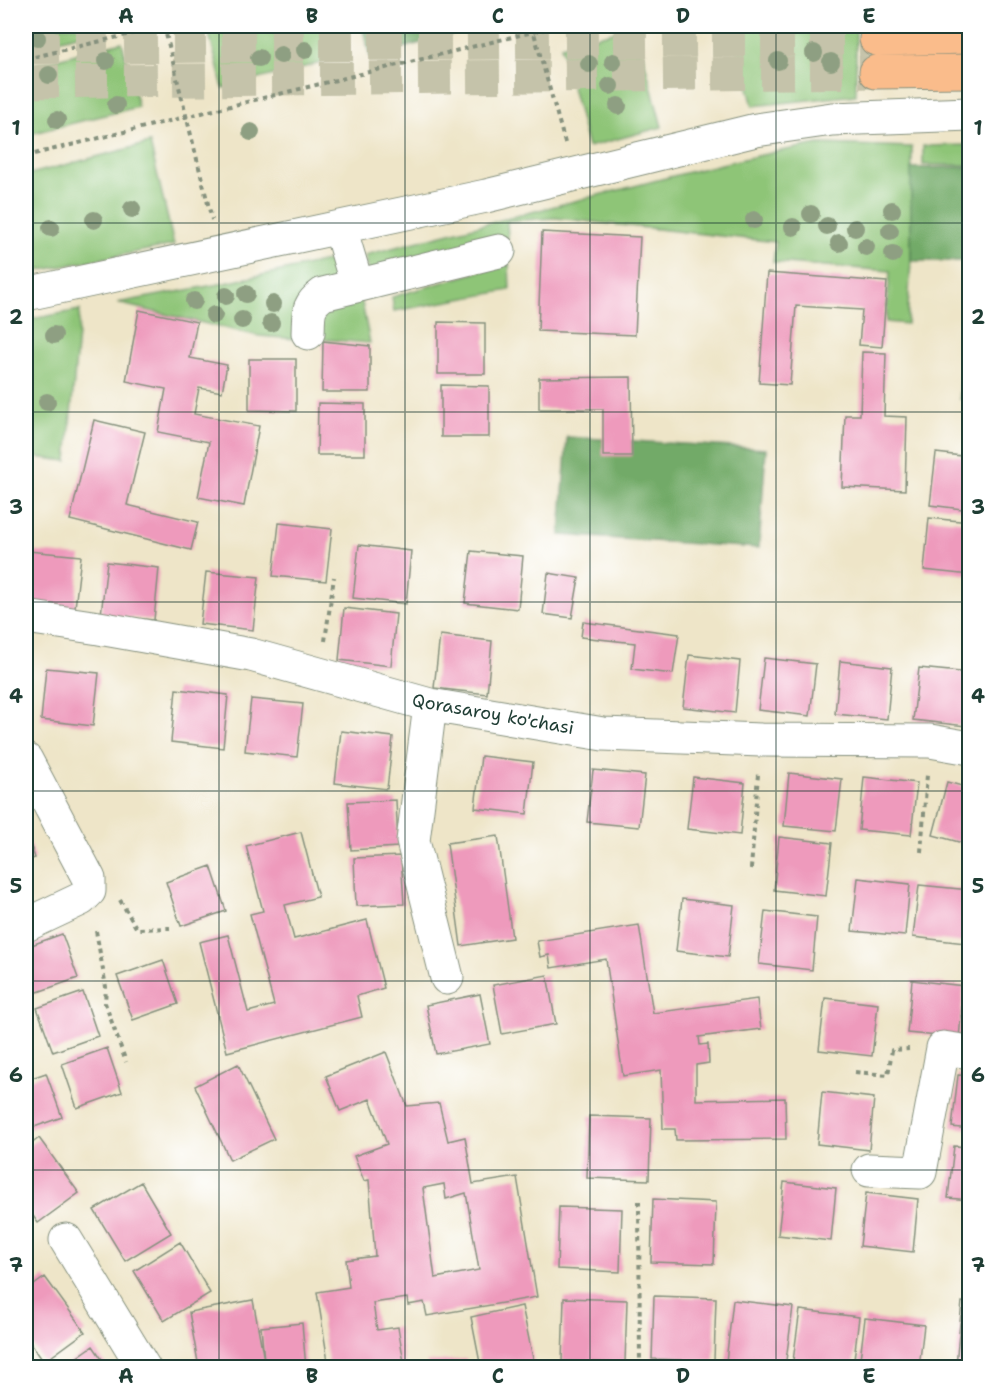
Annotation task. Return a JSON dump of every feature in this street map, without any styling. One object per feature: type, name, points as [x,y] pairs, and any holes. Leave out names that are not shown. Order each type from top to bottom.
[{"type":"main road","points":[[876,39],[969,38]]},
{"type":"main road","points":[[876,72],[969,71]]},
{"type":"street","points":[[26,294],[486,196],[756,130],[832,119],[969,114]]},
{"type":"street","points":[[340,228],[357,285]]},
{"type":"street","points":[[308,333],[310,308],[314,300],[323,294],[499,251]]},
{"type":"street","name":"Qorasaroy ko'chasi","points":[[26,617],[251,655],[430,705],[603,734],[761,740],[930,741],[969,748]]},
{"type":"street","points":[[430,705],[413,841],[447,978]]},
{"type":"street","points":[[26,760],[89,879],[89,891],[81,899],[26,925]]},
{"type":"street","points":[[869,1170],[920,1172],[956,1050]]},
{"type":"street","points":[[66,1240],[144,1368]]},
{"type":"path","points":[[26,59],[164,26],[220,253]]},
{"type":"path","points":[[532,26],[574,175]]},
{"type":"path","points":[[26,156],[557,26]]},
{"type":"path","points":[[319,674],[334,577]]},
{"type":"path","points":[[751,869],[761,740]]},
{"type":"path","points":[[921,852],[930,741]]},
{"type":"path","points":[[126,1062],[105,1003],[106,987],[89,891],[110,884],[137,928],[170,928]]},
{"type":"path","points":[[855,1072],[888,1075],[892,1050],[956,1050]]},
{"type":"path","points":[[639,1200],[640,1368]]},
{"type":"green space","points":[[26,26],[113,26],[26,48]]},
{"type":"green space","points":[[207,26],[341,26],[348,56],[223,88]]},
{"type":"green space","points":[[362,26],[482,26],[370,57]]},
{"type":"green space","points":[[635,26],[662,127],[588,147],[561,46]]},
{"type":"green space","points":[[731,26],[856,26],[856,95],[753,106]]},
{"type":"green space","points":[[122,42],[138,107],[29,134],[26,123],[26,67]]},
{"type":"green space","points":[[150,143],[174,245],[26,273],[26,175]]},
{"type":"green space","points":[[819,144],[912,147],[911,261],[907,324],[886,322],[890,271],[773,262],[776,242],[556,218],[507,221],[508,238],[369,271],[365,255],[696,170]]},
{"type":"green space","points":[[969,145],[969,165],[923,165],[923,146]]},
{"type":"green space","points":[[970,167],[969,401],[960,399],[965,261],[911,261],[911,168]]},
{"type":"green space","points":[[331,260],[337,277],[296,339],[259,336],[117,303],[225,283]]},
{"type":"green space","points":[[509,263],[510,290],[394,311],[392,297]]},
{"type":"green space","points":[[361,298],[370,343],[320,339],[321,311]]},
{"type":"green space","points":[[80,310],[67,461],[26,456],[26,320]]},
{"type":"green space","points":[[567,437],[766,449],[759,548],[560,535]]},
{"type":"building","points":[[542,232],[640,237],[635,335],[538,331]]},
{"type":"building","points":[[767,273],[887,282],[882,347],[859,345],[862,310],[796,306],[790,385],[759,383]]},
{"type":"building","points":[[139,310],[197,322],[190,358],[227,365],[222,392],[199,388],[194,414],[259,426],[244,506],[198,497],[209,442],[158,432],[166,389],[126,381]]},
{"type":"building","points":[[438,322],[485,323],[485,374],[438,374]]},
{"type":"building","points":[[323,341],[370,346],[370,392],[322,392]]},
{"type":"building","points":[[862,352],[886,353],[884,416],[907,417],[905,490],[842,487],[845,415],[860,415]]},
{"type":"building","points":[[249,359],[296,359],[296,411],[249,410]]},
{"type":"building","points":[[631,377],[632,456],[603,456],[603,409],[539,409],[539,378]]},
{"type":"building","points":[[441,385],[489,386],[489,437],[441,437]]},
{"type":"building","points":[[318,403],[365,404],[365,455],[317,455]]},
{"type":"building","points":[[94,420],[145,432],[127,505],[198,522],[191,550],[70,520]]},
{"type":"building","points":[[936,453],[970,457],[970,510],[930,505]]},
{"type":"building","points":[[929,518],[970,522],[970,575],[924,570]]},
{"type":"building","points":[[279,523],[332,529],[326,581],[273,576]]},
{"type":"building","points":[[359,545],[411,551],[406,604],[353,598]]},
{"type":"building","points":[[28,551],[81,556],[75,608],[26,603]]},
{"type":"building","points":[[471,551],[523,556],[518,609],[465,603]]},
{"type":"building","points":[[107,562],[159,568],[154,620],[101,615]]},
{"type":"building","points":[[206,572],[259,577],[253,630],[200,624]]},
{"type":"building","points":[[548,573],[579,578],[572,618],[543,614]]},
{"type":"building","points":[[344,608],[396,614],[391,666],[339,660]]},
{"type":"building","points":[[583,622],[679,634],[673,674],[632,669],[635,643],[581,637]]},
{"type":"building","points":[[440,635],[492,641],[487,694],[434,688]]},
{"type":"building","points":[[689,655],[740,661],[735,713],[683,707]]},
{"type":"building","points":[[764,658],[816,664],[810,716],[758,710]]},
{"type":"building","points":[[840,661],[892,667],[887,719],[835,714]]},
{"type":"building","points":[[46,668],[99,673],[93,726],[41,720]]},
{"type":"building","points":[[919,668],[970,673],[966,726],[913,720]]},
{"type":"building","points":[[176,689],[228,695],[223,748],[171,742]]},
{"type":"building","points":[[251,699],[303,704],[297,757],[245,751]]},
{"type":"building","points":[[341,731],[393,737],[387,789],[335,783]]},
{"type":"building","points":[[481,756],[533,762],[527,814],[475,808]]},
{"type":"building","points":[[593,770],[645,775],[639,827],[587,822]]},
{"type":"building","points":[[789,773],[842,779],[836,831],[784,826]]},
{"type":"building","points":[[693,777],[745,783],[740,835],[687,829]]},
{"type":"building","points":[[864,777],[917,783],[911,835],[859,830]]},
{"type":"building","points":[[947,782],[970,788],[970,845],[933,835]]},
{"type":"building","points":[[396,800],[398,847],[351,850],[348,802]]},
{"type":"building","points":[[26,832],[35,858],[26,861]]},
{"type":"building","points":[[301,832],[318,897],[285,905],[294,939],[367,920],[384,988],[357,996],[362,1017],[227,1052],[199,942],[228,935],[248,1012],[274,1005],[250,914],[263,911],[246,846]]},
{"type":"building","points":[[498,836],[512,938],[461,946],[447,843]]},
{"type":"building","points":[[779,837],[832,843],[826,896],[774,890]]},
{"type":"building","points":[[401,856],[404,904],[356,906],[354,858]]},
{"type":"building","points":[[211,866],[226,911],[181,926],[166,882]]},
{"type":"building","points":[[858,878],[910,884],[905,936],[852,931]]},
{"type":"building","points":[[919,885],[970,890],[965,943],[913,937]]},
{"type":"building","points":[[682,899],[734,905],[728,957],[676,951]]},
{"type":"building","points":[[765,911],[817,917],[812,970],[759,964]]},
{"type":"building","points":[[639,925],[653,1013],[757,999],[761,1029],[699,1037],[700,1045],[708,1044],[709,1063],[696,1065],[696,1100],[785,1098],[786,1139],[676,1140],[675,1129],[663,1129],[661,1070],[623,1076],[606,959],[551,968],[549,955],[540,957],[537,941]]},
{"type":"building","points":[[62,934],[78,978],[32,994],[26,974],[26,947]]},
{"type":"building","points":[[163,960],[178,1004],[133,1020],[117,976]]},
{"type":"building","points":[[547,975],[556,1024],[502,1034],[493,985]]},
{"type":"building","points":[[912,980],[964,986],[959,1038],[907,1033]]},
{"type":"building","points":[[83,992],[98,1036],[53,1052],[37,1008]]},
{"type":"building","points":[[480,994],[490,1044],[436,1054],[426,1005]]},
{"type":"building","points":[[825,998],[878,1004],[872,1056],[819,1050]]},
{"type":"building","points":[[107,1048],[122,1092],[77,1108],[62,1064]]},
{"type":"building","points":[[386,1052],[407,1106],[439,1103],[448,1141],[465,1137],[473,1184],[517,1177],[537,1297],[427,1316],[424,1302],[408,1305],[407,1298],[373,1303],[377,1330],[398,1327],[405,1368],[329,1368],[317,1292],[349,1287],[346,1260],[375,1256],[369,1180],[364,1181],[354,1156],[387,1144],[370,1099],[340,1111],[326,1076]],"holes":[[[444,1184],[446,1199],[466,1193],[479,1270],[435,1278],[423,1188]]]},
{"type":"building","points":[[238,1064],[274,1139],[230,1160],[195,1086]]},
{"type":"building","points":[[46,1073],[62,1117],[26,1130],[26,1080]]},
{"type":"building","points":[[958,1075],[970,1076],[970,1129],[952,1127]]},
{"type":"building","points":[[822,1092],[874,1098],[869,1150],[817,1144]]},
{"type":"building","points":[[589,1116],[651,1118],[649,1180],[587,1178]]},
{"type":"building","points":[[39,1138],[79,1193],[38,1223],[26,1206],[26,1148]]},
{"type":"building","points":[[954,1146],[970,1147],[970,1200],[948,1198]]},
{"type":"building","points":[[141,1182],[171,1233],[125,1261],[94,1210]]},
{"type":"building","points":[[784,1182],[836,1188],[831,1241],[778,1235]]},
{"type":"building","points":[[866,1193],[918,1199],[913,1252],[860,1246]]},
{"type":"building","points":[[653,1199],[716,1202],[714,1264],[651,1262]]},
{"type":"building","points":[[559,1207],[622,1209],[620,1272],[557,1269]]},
{"type":"building","points":[[180,1242],[210,1293],[164,1321],[134,1271]]},
{"type":"building","points":[[45,1277],[85,1332],[44,1362],[26,1337],[26,1291]]},
{"type":"building","points":[[654,1296],[716,1298],[714,1361],[652,1359]]},
{"type":"building","points":[[564,1298],[627,1300],[625,1363],[562,1361]]},
{"type":"building","points":[[253,1300],[264,1360],[261,1327],[302,1323],[306,1368],[265,1368],[265,1362],[236,1368],[199,1368],[189,1312]]},
{"type":"building","points":[[733,1300],[793,1307],[785,1368],[726,1362]]},
{"type":"building","points":[[962,1302],[970,1303],[970,1367],[956,1365]]},
{"type":"building","points":[[522,1306],[535,1368],[481,1368],[471,1317]]},
{"type":"building","points":[[800,1310],[859,1317],[853,1368],[792,1368]]},
{"type":"building","points":[[865,1318],[924,1325],[919,1368],[859,1368]]},
{"type":"building","points":[[93,1346],[108,1368],[62,1368]]},
{"type":"building","points":[[466,1359],[467,1368],[428,1368],[427,1362]]},
{"type":"tunnel","points":[[26,48],[876,39]]},
{"type":"tunnel","points":[[26,82],[876,72]]}]
